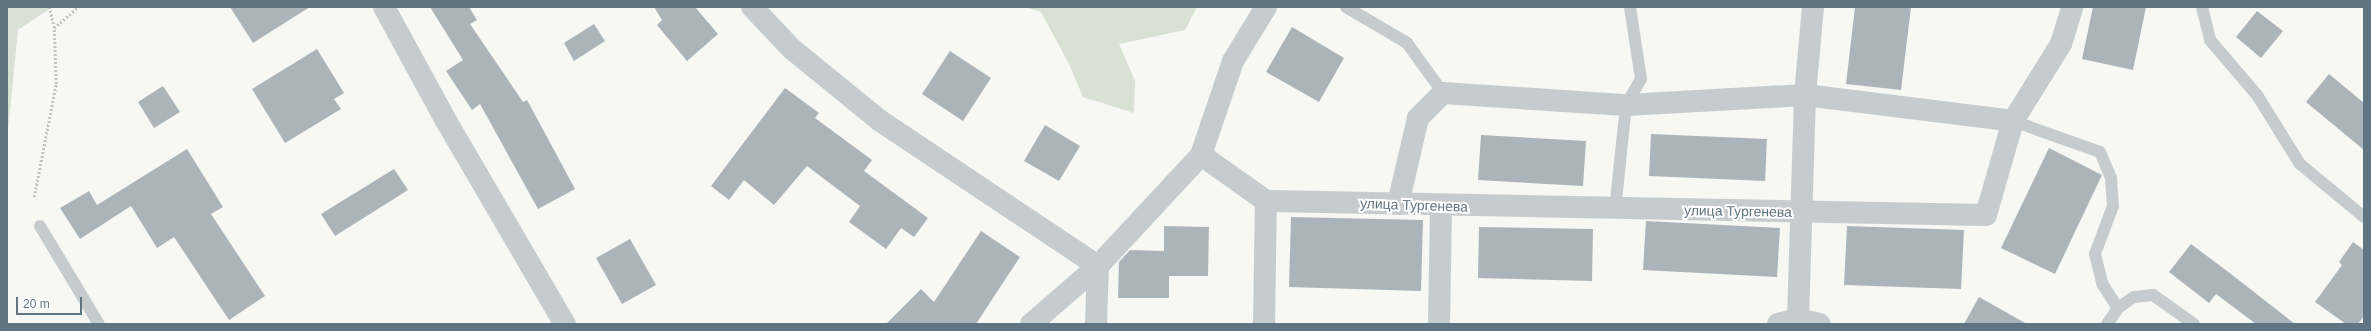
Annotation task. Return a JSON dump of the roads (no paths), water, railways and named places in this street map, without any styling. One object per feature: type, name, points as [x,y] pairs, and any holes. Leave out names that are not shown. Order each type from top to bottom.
[{"type":"street","points":[[384,7],[444,119],[565,324]]},
{"type":"street","points":[[752,7],[792,49],[879,120],[1098,266]]},
{"type":"street","points":[[1031,324],[1098,266],[1201,155],[1233,61],[1266,7]]},
{"type":"street","name":"улица Тургенева","points":[[1798,322],[1804,212],[1805,95],[1813,7]]},
{"type":"street","points":[[1398,204],[1418,118],[1443,92],[1626,105],[1805,95],[2013,121],[2061,44],[2072,7]]},
{"type":"street","name":"улица Тургенева","points":[[1266,201],[1615,210],[1986,215],[2013,121]]},
{"type":"street","points":[[1201,155],[1266,201],[1264,324]]},
{"type":"street","points":[[1439,324],[1441,205]]},
{"type":"street","points":[[1096,324],[1098,266]]},
{"type":"lane","points":[[1346,7],[1407,43],[1443,92]]},
{"type":"lane","points":[[1615,210],[1626,105],[1641,79],[1630,7]]},
{"type":"lane","points":[[2202,7],[2210,40],[2257,95],[2300,164],[2364,217]]},
{"type":"lane","points":[[2013,121],[2100,152],[2111,178],[2113,206],[2095,254],[2103,285],[2118,308]]},
{"type":"lane","points":[[40,226],[99,324]]},
{"type":"lane","points":[[2107,324],[2118,308],[2134,297],[2153,294],[2194,324]]}]
